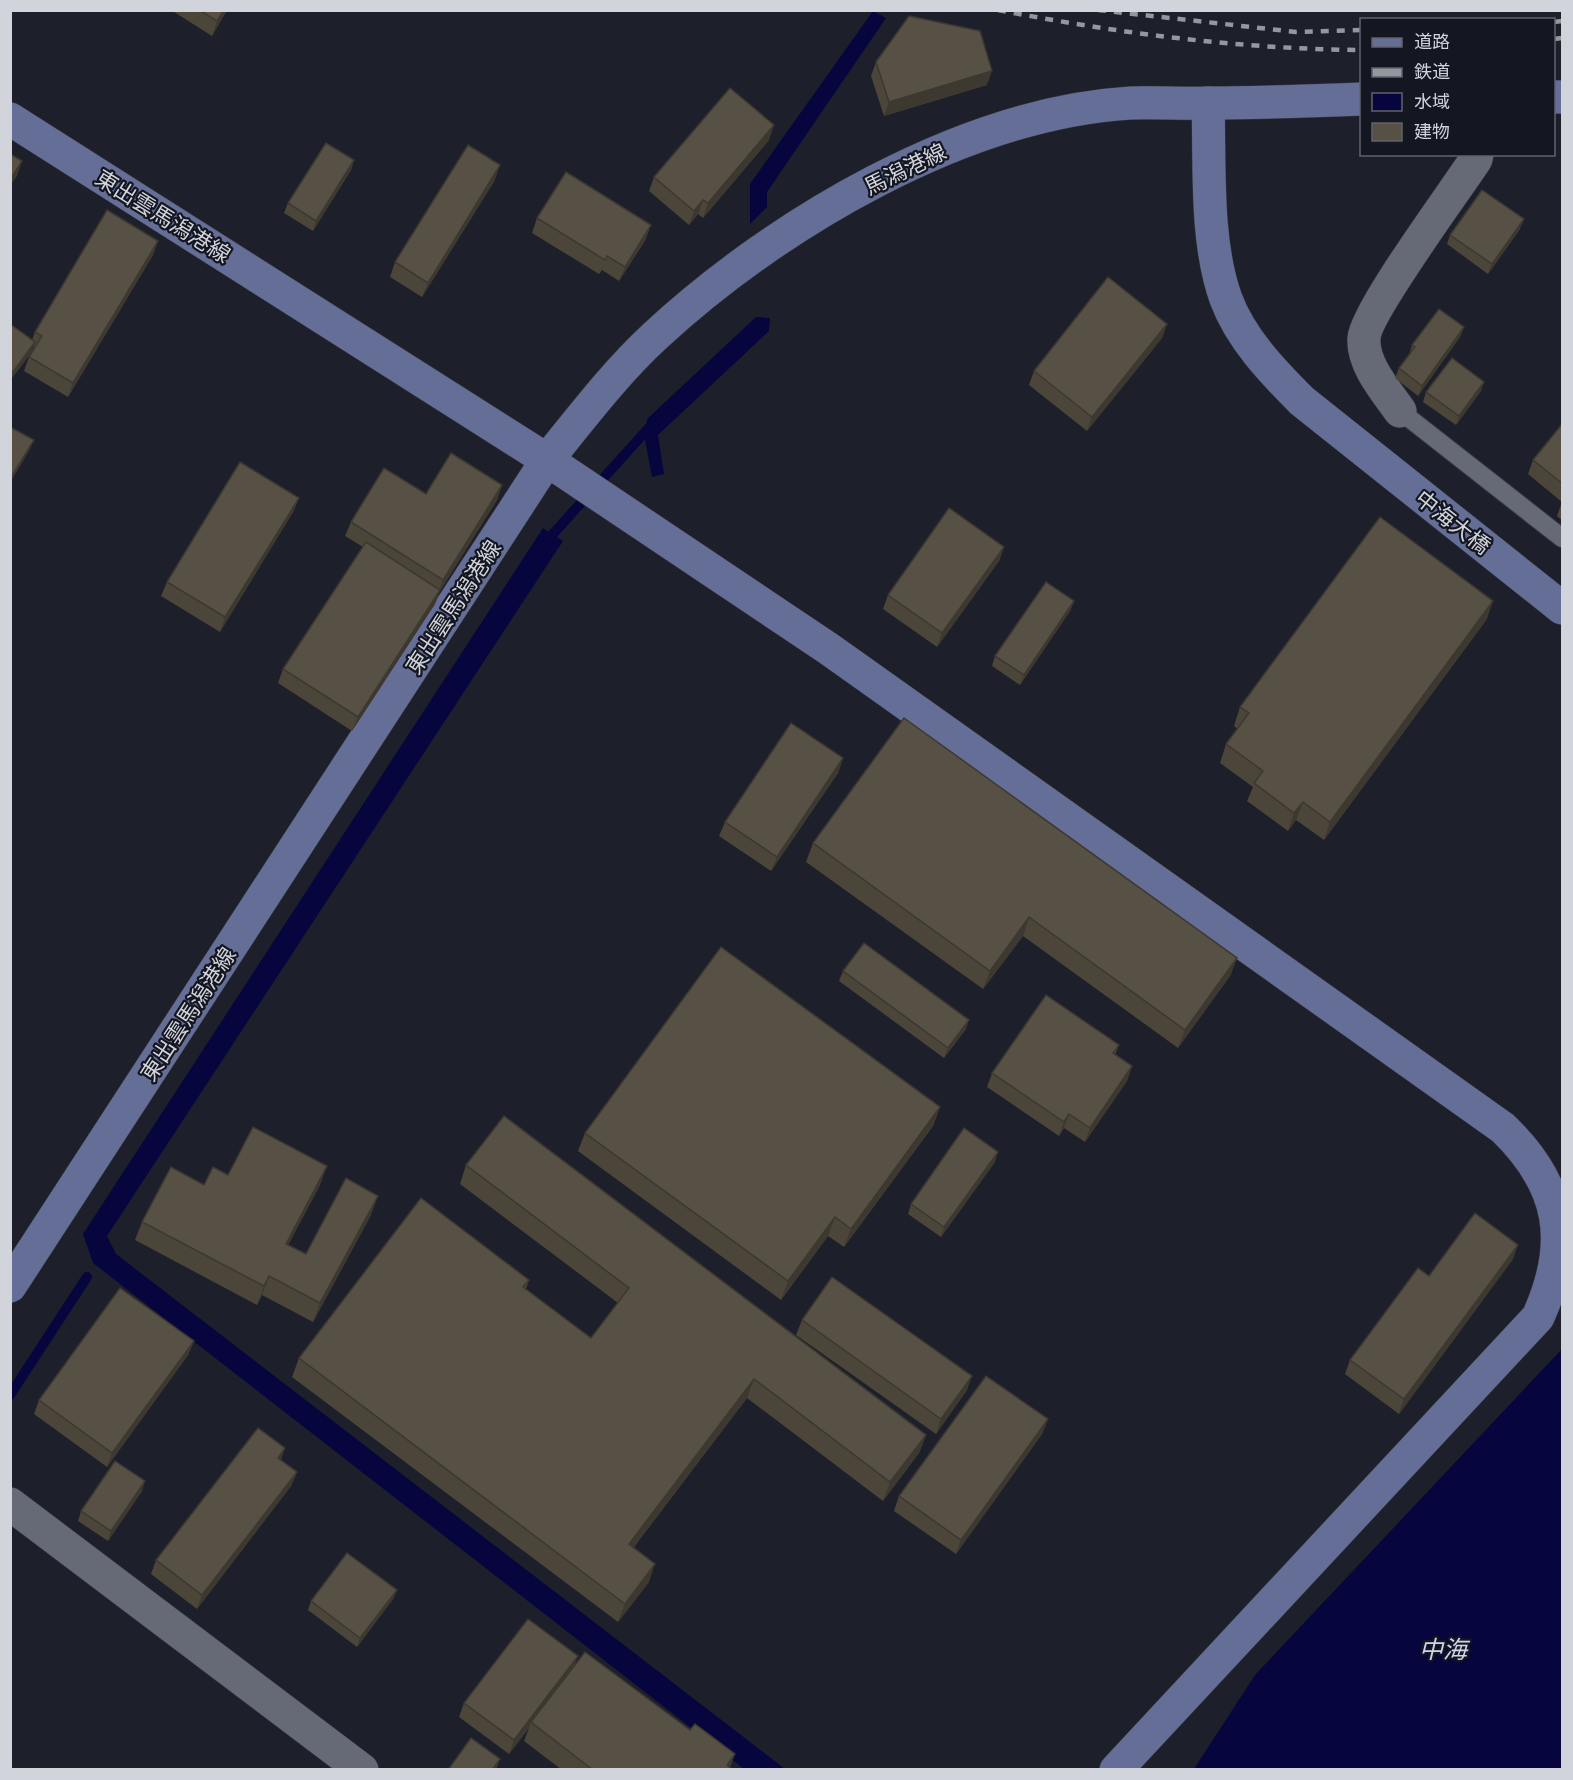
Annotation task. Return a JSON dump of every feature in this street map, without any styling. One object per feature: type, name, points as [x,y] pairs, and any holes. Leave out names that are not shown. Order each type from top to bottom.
[{"type":"street","name":"馬潟港線","points":[[547,460],[592,403],[653,337],[702,296],[751,257],[817,215],[920,158],[990,132],[1064,113],[1131,103],[1208,104],[1360,99]]},
{"type":"street","name":"中海大橋","points":[[1208,104],[1211,207],[1217,258],[1226,299],[1246,338],[1274,373],[1302,401],[1563,608]]},
{"type":"street","name":"東出雲馬潟港線","points":[[10,119],[547,460],[10,1286]]},
{"type":"street","points":[[1400,411],[1366,356],[1364,337],[1376,309],[1477,156]]},
{"type":"street","points":[[547,460],[829,649],[1503,1128],[1521,1145],[1539,1170],[1557,1210],[1560,1230],[1555,1272],[1538,1317],[1523,1336],[1116,1770]]},
{"type":"street","points":[[10,1504],[362,1770]]},
{"type":"lane","points":[[1400,411],[1563,538]]},
{"type":"water","points":[[873,11],[886,18],[767,192],[767,207],[750,224],[750,184]]},
{"type":"water","points":[[756,317],[770,318],[769,331],[658,435],[664,474],[652,477],[645,440],[647,419]]},
{"type":"water","points":[[543,528],[563,541],[107,1236],[116,1254],[785,1769],[744,1769],[93,1263],[83,1234]]},
{"type":"water","name":"中海","points":[[1562,1349],[1562,1769],[1194,1769],[1255,1675]]},
{"type":"building","points":[[199,10],[224,10],[217,21]]},
{"type":"building","points":[[909,16],[980,31],[992,71],[889,102],[876,62]]},
{"type":"building","points":[[730,88],[774,125],[708,203],[703,200],[694,211],[654,177]]},
{"type":"building","points":[[326,143],[354,160],[316,221],[288,203]]},
{"type":"building","points":[[468,145],[500,165],[428,283],[395,262]]},
{"type":"building","points":[[10,154],[22,161],[10,180]]},
{"type":"building","points":[[566,172],[651,225],[625,267],[607,256],[605,260],[537,218]]},
{"type":"building","points":[[1482,190],[1524,219],[1492,264],[1450,235]]},
{"type":"building","points":[[107,210],[158,241],[73,383],[29,357],[42,336],[35,332]]},
{"type":"building","points":[[1108,277],[1167,324],[1092,417],[1034,371]]},
{"type":"building","points":[[1439,309],[1464,327],[1422,386],[1399,368],[1415,347],[1412,345]]},
{"type":"building","points":[[10,324],[35,342],[10,376]]},
{"type":"building","points":[[1452,358],[1484,382],[1459,416],[1426,392]]},
{"type":"building","points":[[1563,423],[1563,484],[1533,460]]},
{"type":"building","points":[[10,427],[34,440],[10,479]]},
{"type":"building","points":[[451,453],[502,485],[443,580],[351,522],[384,468],[426,494]]},
{"type":"building","points":[[240,462],[299,498],[225,617],[167,582]]},
{"type":"building","points":[[949,508],[1004,547],[942,633],[888,595]]},
{"type":"building","points":[[1380,517],[1493,601],[1330,822],[1303,802],[1294,813],[1254,783],[1263,771],[1226,744],[1249,713],[1240,707]]},
{"type":"building","points":[[366,542],[440,590],[358,717],[283,669]]},
{"type":"building","points":[[1046,582],[1074,601],[1024,675],[995,656]]},
{"type":"building","points":[[904,718],[1237,958],[1185,1030],[1029,917],[990,971],[813,843]]},
{"type":"building","points":[[791,723],[843,758],[777,857],[725,822]]},
{"type":"building","points":[[864,943],[969,1020],[948,1048],[843,971]]},
{"type":"building","points":[[721,947],[940,1107],[851,1229],[835,1217],[788,1281],[585,1133]]},
{"type":"building","points":[[1046,995],[1119,1045],[1113,1053],[1132,1066],[1090,1128],[1069,1114],[1064,1122],[992,1073]]},
{"type":"building","points":[[504,1116],[926,1435],[890,1482],[754,1379],[629,1544],[655,1564],[625,1604],[299,1358],[421,1198],[529,1280],[523,1287],[591,1338],[629,1288],[466,1165]]},
{"type":"building","points":[[253,1127],[327,1166],[286,1244],[306,1254],[346,1178],[378,1196],[320,1303],[269,1276],[264,1286],[142,1222],[171,1167],[204,1185],[213,1167],[228,1175]]},
{"type":"building","points":[[964,1128],[998,1152],[944,1227],[911,1204]]},
{"type":"building","points":[[1475,1213],[1518,1245],[1404,1399],[1350,1360],[1418,1268],[1429,1276]]},
{"type":"building","points":[[832,1277],[972,1376],[941,1419],[802,1320]]},
{"type":"building","points":[[120,1288],[194,1341],[112,1453],[39,1400]]},
{"type":"building","points":[[986,1376],[1048,1419],[961,1540],[899,1496]]},
{"type":"building","points":[[258,1428],[285,1448],[278,1458],[297,1472],[202,1595],[156,1560]]},
{"type":"building","points":[[115,1461],[145,1481],[111,1531],[81,1511]]},
{"type":"building","points":[[347,1553],[397,1590],[360,1638],[311,1601]]},
{"type":"building","points":[[528,1619],[578,1656],[514,1740],[464,1703]]},
{"type":"building","points":[[585,1652],[690,1730],[695,1724],[735,1754],[727,1765],[733,1770],[593,1770],[531,1722]]},
{"type":"building","points":[[471,1738],[500,1759],[492,1770],[448,1770]]},
{"type":"waterway","points":[[543,545],[655,421]]},
{"type":"waterway","points":[[10,1395],[87,1277]]},
{"type":"railway","points":[[998,10],[1088,26],[1224,43],[1360,50]]},
{"type":"railway","points":[[1098,10],[1296,32],[1360,30]]},
{"type":"railway","points":[[1555,22],[1562,21]]},
{"type":"railway","points":[[1555,39],[1562,38]]}]
